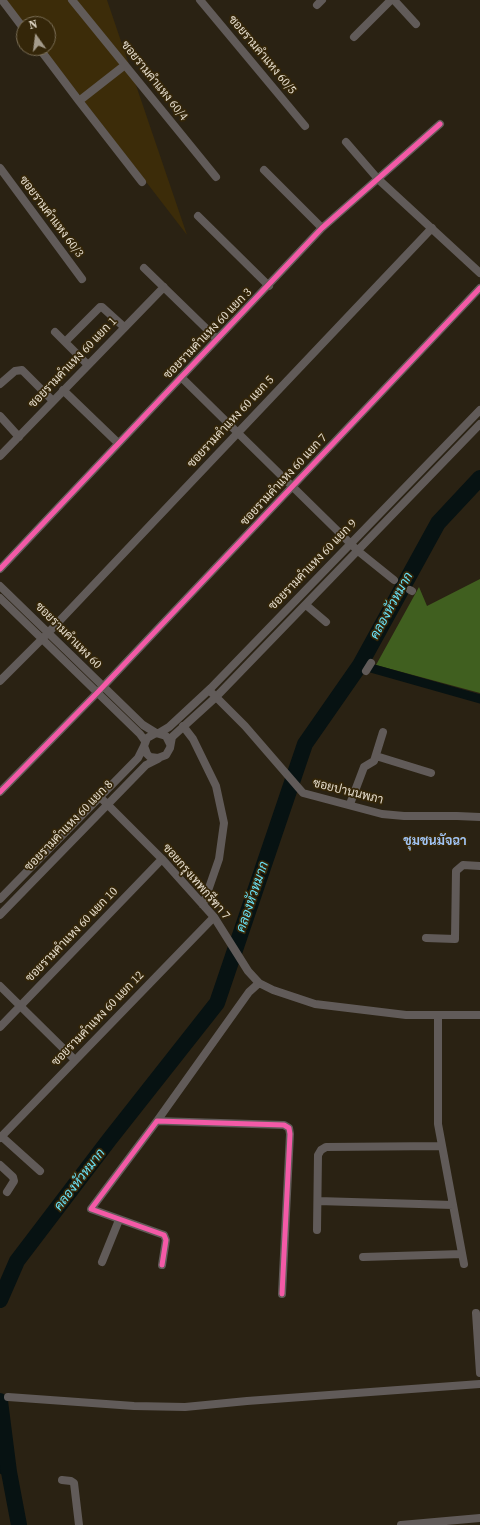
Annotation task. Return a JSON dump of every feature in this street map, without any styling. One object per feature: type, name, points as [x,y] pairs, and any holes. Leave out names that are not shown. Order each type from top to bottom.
[{"type":"street","points":[[2,0],[16,18]]},
{"type":"street","name":"ซอยรามคำแหง 60/4","points":[[72,0],[216,177]]},
{"type":"street","name":"ซอยรามคำแหง 60/5","points":[[200,0],[305,126]]},
{"type":"street","points":[[354,37],[393,0],[416,24]]},
{"type":"street","points":[[45,56],[142,182]]},
{"type":"street","points":[[79,102],[125,64]]},
{"type":"street","name":"ซอยรามคำแหง 60 แยก 3","points":[[0,569],[118,443],[269,286],[322,228],[440,124]]},
{"type":"street","points":[[346,142],[378,179],[480,273]]},
{"type":"street","name":"ซอยรามคำแหง 60/3","points":[[0,168],[82,279]]},
{"type":"street","points":[[264,170],[322,228]]},
{"type":"street","points":[[198,216],[269,286]]},
{"type":"street","name":"ซอยรามคำแหง 60 แยก 5","points":[[0,680],[41,638],[48,633],[432,228]]},
{"type":"street","points":[[144,268],[217,339]]},
{"type":"street","name":"ซอยรามคำแหง 60 แยก 1","points":[[0,456],[164,287]]},
{"type":"street","name":"ซอยรามคำแหง 60 แยก 7","points":[[0,792],[99,690],[480,288]]},
{"type":"street","points":[[65,342],[100,307],[102,307],[124,327]]},
{"type":"street","points":[[55,332],[88,365]]},
{"type":"street","points":[[0,384],[15,371],[22,370],[53,401]]},
{"type":"street","points":[[181,377],[358,550],[394,580]]},
{"type":"street","points":[[63,390],[118,443]]},
{"type":"street","name":"ซอยรามคำแหง 60 แยก 9","points":[[157,733],[169,726],[209,690],[480,410]]},
{"type":"street","points":[[0,416],[19,436]]},
{"type":"street","name":"ซอยรามคำแหง 60 แยก 9","points":[[170,744],[172,737],[216,697],[480,424]]},
{"type":"street","name":"ซอยรามคำแหง 60","points":[[0,586],[48,633],[140,734],[147,754],[158,758]]},
{"type":"street","name":"ซอยรามคำแหง 60","points":[[0,598],[41,638],[99,690],[143,725],[166,736],[170,744]]},
{"type":"street","points":[[306,605],[326,622]]},
{"type":"street","points":[[366,671],[370,664]]},
{"type":"street","name":"ซอยปานนพภา","points":[[209,690],[283,768],[296,787],[303,793],[350,804],[382,814],[404,816],[480,817]]},
{"type":"street","points":[[183,726],[193,738],[216,786],[224,823],[219,859],[203,905]]},
{"type":"street","points":[[350,804],[364,767],[374,762],[383,732]]},
{"type":"street","points":[[144,744],[150,735],[157,733]]},
{"type":"street","name":"ซอยรามคำแหง 60 แยก 8","points":[[0,899],[138,758],[144,744]]},
{"type":"street","points":[[158,758],[166,755],[170,748],[170,744]]},
{"type":"street","points":[[376,756],[430,773]]},
{"type":"street","name":"ซอยรามคำแหง 60 แยก 8","points":[[0,915],[146,765],[158,758]]},
{"type":"street","name":"ซอยกรุงเทพกรีฑา 7","points":[[100,797],[162,859],[214,917],[248,971],[259,983],[273,990],[315,1004],[406,1015],[480,1015]]},
{"type":"street","name":"ซอยรามคำแหง 60 แยก 10","points":[[0,1027],[162,859]]},
{"type":"street","points":[[426,938],[455,939],[456,870],[464,865],[480,866]]},
{"type":"street","points":[[31,867],[40,874]]},
{"type":"street","name":"ซอยรามคำแหง 60 แยก 12","points":[[1,1137],[214,917]]},
{"type":"street","points":[[162,1265],[166,1240],[164,1235],[91,1209],[157,1121],[250,992],[259,983]]},
{"type":"street","points":[[0,986],[75,1060]]},
{"type":"street","points":[[438,1015],[438,1124],[464,1264]]},
{"type":"street","points":[[157,1121],[284,1125],[289,1128],[290,1134],[282,1294]]},
{"type":"street","points":[[1,1137],[40,1171]]},
{"type":"street","points":[[317,1230],[318,1155],[321,1150],[326,1147],[442,1146]]},
{"type":"street","points":[[0,1165],[13,1178],[14,1181],[7,1192]]},
{"type":"street","points":[[318,1201],[453,1205]]},
{"type":"street","points":[[102,1262],[119,1220]]},
{"type":"street","points":[[363,1257],[462,1254]]},
{"type":"street","points":[[476,1312],[480,1373]]},
{"type":"street","points":[[8,1397],[134,1406],[185,1407],[241,1401],[480,1384]]},
{"type":"street","points":[[62,1480],[72,1481],[74,1483],[79,1525]]},
{"type":"street","points":[[401,1525],[480,1518]]},
{"type":"shaded area","points":[[6,0],[107,0],[187,235],[49,56],[56,56],[56,16],[18,16]]},
{"type":"green space","points":[[480,579],[480,693],[376,665],[419,587],[427,606]]},
{"type":"waterway","name":"คลองหัวหมาก","points":[[0,1300],[17,1261],[109,1140],[217,1003],[305,744],[360,665],[438,523],[480,478]]},
{"type":"waterway","points":[[360,665],[480,699]]},
{"type":"waterway","name":"คลองหัวหมาก","points":[[0,1401],[9,1472],[19,1525]]},
{"type":"waterway","points":[[0,1469],[9,1472]]},
{"type":"cycle path","points":[[0,569],[322,228],[440,124]]},
{"type":"cycle path","points":[[0,792],[97,693],[480,288]]},
{"type":"cycle path","points":[[162,1265],[166,1240],[164,1235],[91,1209],[157,1121],[284,1125],[289,1128],[290,1134],[282,1294]]},
{"type":"district","name":"ชุมชนมัจฉา","points":[[435,842]]}]
